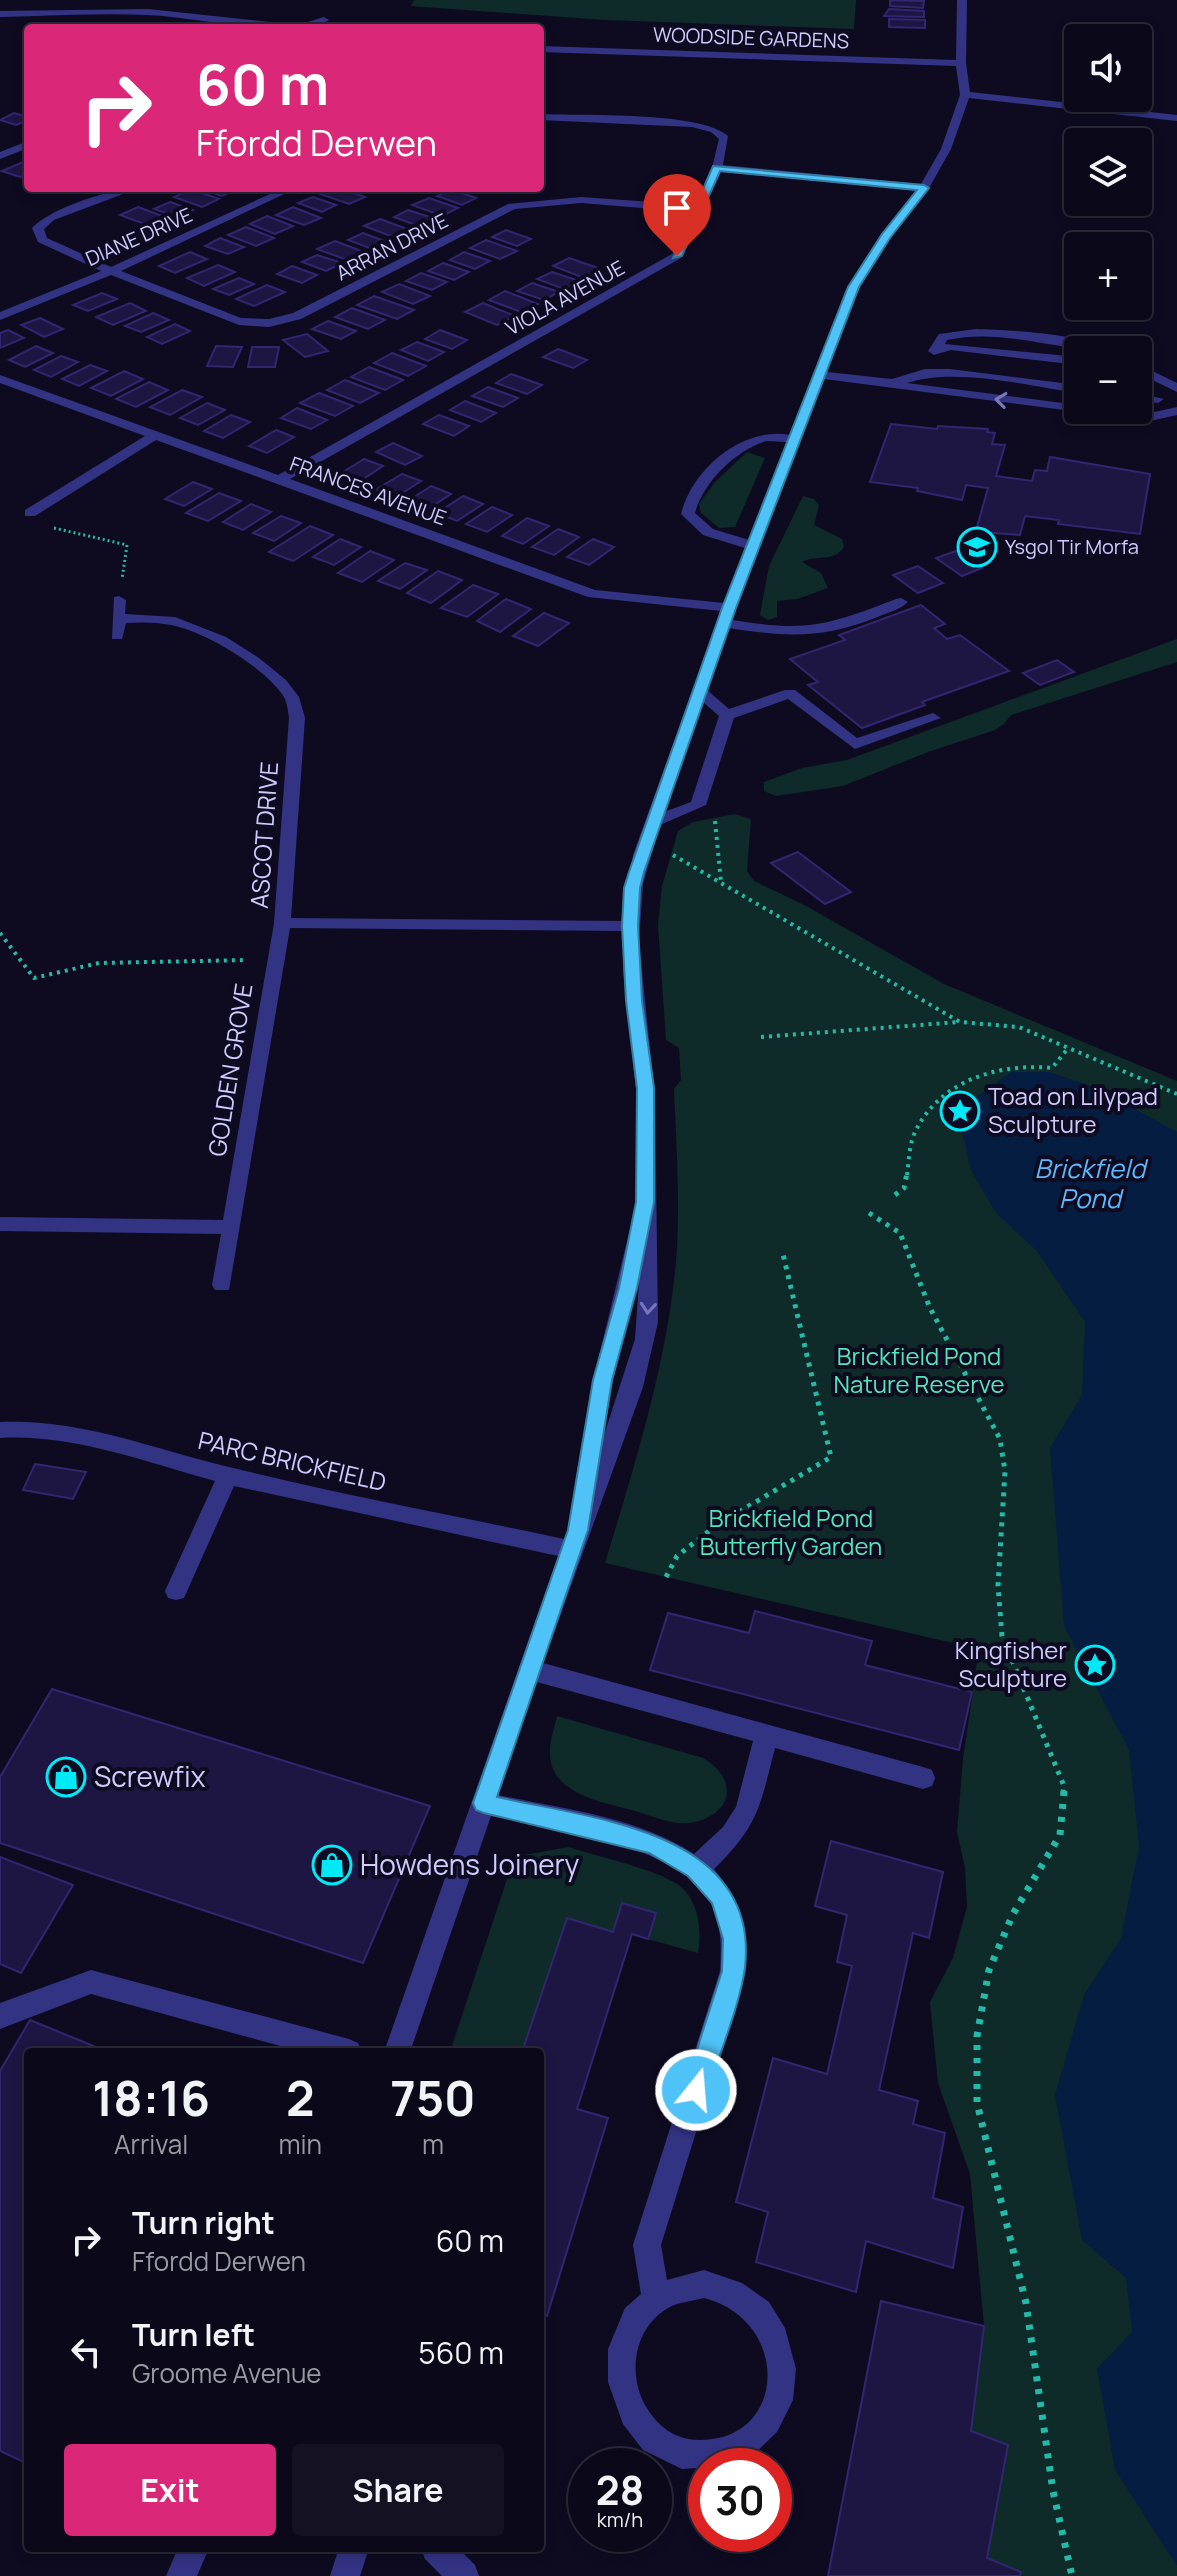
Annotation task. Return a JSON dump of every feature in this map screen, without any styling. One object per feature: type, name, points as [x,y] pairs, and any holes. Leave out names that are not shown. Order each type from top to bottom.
[{"type":"street","points":[[398,2048],[632,1383],[645,1338],[650,1288],[645,1202],[645,1088],[634,1001],[630,926],[632,888],[652,822],[723,623],[854,287],[885,236],[924,188],[946,149],[965,95],[961,63],[962,0]]},
{"type":"street","points":[[0,14],[148,12],[266,24]]},
{"type":"street","points":[[308,24],[324,20]]},
{"type":"street","name":"WOODSIDE GARDENS","points":[[544,49],[961,63]]},
{"type":"street","points":[[965,95],[1177,118]]},
{"type":"street","name":"VIOLA AVENUE","points":[[279,480],[677,256],[717,168],[724,138],[715,130],[692,124],[544,117]]},
{"type":"street","points":[[0,156],[24,146]]},
{"type":"street","points":[[717,168],[924,188]]},
{"type":"street","name":"ARRAN DRIVE","points":[[123,192],[50,218],[38,228],[42,240],[111,271],[239,321],[269,323],[297,316],[512,206],[535,201],[569,201],[698,209]]},
{"type":"street","name":"DIANE DRIVE","points":[[0,316],[111,271],[283,192]]},
{"type":"street","points":[[925,373],[943,337],[964,332],[1064,343]]},
{"type":"street","points":[[935,350],[951,346],[1064,359]]},
{"type":"street","points":[[883,383],[902,382],[925,373],[950,373],[1064,387]]},
{"type":"street","points":[[820,375],[1064,408]]},
{"type":"street","points":[[1152,375],[1177,388]]},
{"type":"street","name":"FRANCES AVENUE","points":[[0,379],[593,594],[729,608]]},
{"type":"street","points":[[1152,398],[1158,399]]},
{"type":"street","points":[[1152,417],[1177,411]]},
{"type":"street","points":[[30,513],[155,435]]},
{"type":"street","points":[[753,546],[708,532],[688,514],[688,505],[724,459],[750,442],[765,436],[796,440]]},
{"type":"street","points":[[117,636],[119,600]]},
{"type":"street","points":[[723,623],[784,632],[811,631],[837,626],[901,602]]},
{"type":"street","name":"ASCOT DRIVE","points":[[119,619],[151,617],[179,622],[211,635],[270,673],[292,696],[297,718],[282,923],[630,926]]},
{"type":"street","points":[[699,691],[727,715]]},
{"type":"street","points":[[727,715],[790,693],[855,744],[933,718]]},
{"type":"street","points":[[652,822],[698,805],[727,715]]},
{"type":"street","name":"GOLDEN GROVE","points":[[222,1285],[282,923]]},
{"type":"street","points":[[575,1540],[603,1380],[628,1288],[645,1202]]},
{"type":"street","points":[[0,1224],[231,1227]]},
{"type":"street","name":"PARC BRICKFIELD","points":[[0,1430],[14,1428],[65,1433],[228,1476],[575,1540]]},
{"type":"street","points":[[176,1591],[228,1476]]},
{"type":"street","points":[[531,1670],[923,1778]]},
{"type":"street","points":[[696,1869],[732,1835],[747,1810],[766,1736]]},
{"type":"street","points":[[484,1803],[654,1844],[696,1869],[721,1897],[735,1939],[733,1971],[647,2245],[656,2297]]},
{"type":"street","points":[[0,2016],[91,1982],[334,2048]]},
{"type":"street","points":[[704,2284],[728,2290],[750,2303],[767,2324],[779,2352],[781,2381],[774,2410],[758,2434],[735,2451],[708,2457],[679,2453],[654,2440],[634,2417],[623,2391],[620,2364],[624,2337],[637,2314],[656,2297],[679,2286],[704,2284]]},
{"type":"street","points":[[181,2576],[192,2552]]},
{"type":"street","points":[[345,2576],[354,2552]]},
{"type":"street","points":[[440,2552],[464,2576]]},
{"type":"path","points":[[30,513],[22,520],[127,545],[119,600]]},
{"type":"path","points":[[698,805],[714,812],[721,883]]},
{"type":"path","points":[[646,840],[960,1022]]},
{"type":"path","points":[[0,933],[34,978],[99,963],[276,960]]},
{"type":"path","points":[[761,1037],[960,1022],[1019,1027],[1177,1094]]},
{"type":"path","points":[[895,1195],[904,1188],[907,1157],[916,1132],[930,1109],[943,1096],[979,1075],[1011,1066],[1052,1068],[1069,1047]]},
{"type":"path","points":[[869,1213],[900,1233],[930,1308],[1000,1439],[1005,1471],[998,1586],[1002,1636],[1064,1786],[1060,1835],[1013,1914],[989,1970],[977,2036],[977,2103],[1026,2303],[1053,2491],[1072,2576]]},
{"type":"path","points":[[666,1577],[677,1556],[717,1525],[831,1457],[782,1250]]},
{"type":"green space","points":[[414,0],[856,0],[854,29],[605,20],[411,6]]},
{"type":"green space","points":[[747,452],[765,458],[735,527],[719,528],[701,513],[699,504],[715,482]]},
{"type":"green space","points":[[803,496],[814,499],[819,505],[814,525],[842,539],[844,547],[830,557],[802,562],[821,573],[828,588],[797,599],[777,601],[777,617],[768,620],[760,615],[769,566]]},
{"type":"green space","points":[[1177,639],[1177,662],[1011,715],[995,730],[928,752],[843,786],[776,796],[764,791],[764,782],[802,768],[847,760]]},
{"type":"green space","name":"Brickfield Pond Nature Reserve","points":[[735,814],[751,819],[747,871],[754,881],[806,906],[944,984],[1177,1081],[1177,2576],[1020,2576],[1020,2572],[987,2558],[971,2431],[984,2326],[970,2174],[938,2083],[930,2002],[953,1958],[967,1907],[965,1868],[957,1832],[963,1759],[979,1649],[605,1563],[640,1446],[659,1367],[677,1248],[674,1089],[681,1080],[679,1048],[666,1040],[658,925],[662,886],[678,831],[693,822]]},
{"type":"green space","points":[[557,1716],[703,1758],[722,1775],[727,1794],[724,1803],[708,1817],[680,1823],[581,1794],[559,1779],[552,1767],[550,1748]]},
{"type":"green space","points":[[569,1847],[639,1868],[677,1884],[694,1906],[700,1935],[698,1953],[648,1939],[656,1913],[622,1903],[613,1932],[567,1918],[523,2048],[451,2048],[512,1864],[524,1855]]},
{"type":"water","name":"Brickfield Pond","points":[[1011,1072],[1049,1072],[1094,1087],[1177,1132],[1177,2566],[1115,2470],[1097,2369],[1132,2332],[1126,2278],[1082,2240],[1055,2095],[1084,1995],[1121,1938],[1139,1846],[1129,1750],[1064,1626],[1050,1448],[1082,1395],[1085,1322],[1037,1251],[996,1213],[971,1170],[961,1128],[974,1099]]},
{"type":"building","points":[[890,0],[924,1],[923,8],[890,6]]},
{"type":"building","points":[[889,9],[924,11],[924,17],[884,16]]},
{"type":"building","points":[[889,19],[925,20],[925,28],[889,27]]},
{"type":"building","points":[[14,113],[24,116],[24,122],[16,125],[0,120]]},
{"type":"building","points":[[23,162],[24,162],[24,176],[2,171]]},
{"type":"building","points":[[185,192],[199,192],[219,199],[202,207],[174,197]]},
{"type":"building","points":[[210,192],[231,192],[222,196]]},
{"type":"building","points":[[352,192],[365,197],[349,204],[320,194]]},
{"type":"building","points":[[445,192],[459,192],[476,198],[462,205],[437,196]]},
{"type":"building","points":[[313,197],[336,205],[322,212],[298,203]]},
{"type":"building","points":[[429,198],[458,208],[442,216],[412,205]]},
{"type":"building","points":[[170,202],[193,210],[177,217],[154,209]]},
{"type":"building","points":[[138,207],[173,220],[155,228],[120,215]]},
{"type":"building","points":[[293,207],[321,218],[304,225],[276,215]]},
{"type":"building","points":[[408,210],[433,218],[418,226],[394,217]]},
{"type":"building","points":[[267,216],[293,226],[275,234],[250,224]]},
{"type":"building","points":[[380,219],[410,230],[393,237],[364,226]]},
{"type":"building","points":[[246,227],[274,238],[256,246],[228,235]]},
{"type":"building","points":[[506,230],[531,239],[517,246],[492,237]]},
{"type":"building","points":[[363,233],[387,242],[372,249],[348,240]]},
{"type":"building","points":[[220,238],[244,247],[228,254],[205,246]]},
{"type":"building","points":[[486,240],[517,251],[500,259],[470,248]]},
{"type":"building","points":[[335,241],[364,252],[347,260],[317,249]]},
{"type":"building","points":[[190,252],[207,259],[175,273],[159,266]]},
{"type":"building","points":[[464,252],[490,261],[475,269],[450,260]]},
{"type":"building","points":[[317,255],[342,263],[326,271],[302,262]]},
{"type":"building","points":[[569,258],[601,269],[584,278],[553,266]]},
{"type":"building","points":[[443,263],[469,272],[454,280],[428,271]]},
{"type":"building","points":[[218,265],[235,272],[204,286],[187,278]]},
{"type":"building","points":[[292,266],[317,275],[302,283],[277,274]]},
{"type":"building","points":[[552,272],[579,281],[564,289],[537,279]]},
{"type":"building","points":[[421,273],[447,282],[432,290],[406,281]]},
{"type":"building","points":[[239,278],[254,284],[229,295],[213,289]]},
{"type":"building","points":[[532,283],[559,292],[544,300],[517,291]]},
{"type":"building","points":[[399,284],[430,296],[413,304],[382,292]]},
{"type":"building","points":[[267,285],[285,292],[254,306],[236,299]]},
{"type":"building","points":[[505,291],[538,304],[521,312],[489,300]]},
{"type":"building","points":[[102,293],[117,299],[88,311],[73,305]]},
{"type":"building","points":[[374,296],[414,310],[397,319],[357,305]]},
{"type":"building","points":[[130,303],[146,311],[113,325],[96,317]]},
{"type":"building","points":[[483,303],[515,316],[497,325],[465,312]]},
{"type":"building","points":[[352,308],[385,320],[368,329],[335,317]]},
{"type":"building","points":[[153,313],[169,320],[141,332],[125,326]]},
{"type":"building","points":[[40,318],[63,329],[44,337],[21,325]]},
{"type":"building","points":[[328,321],[356,331],[341,339],[312,329]]},
{"type":"building","points":[[175,324],[190,331],[162,344],[147,337]]},
{"type":"building","points":[[8,330],[24,338],[0,348],[0,333]]},
{"type":"building","points":[[440,330],[467,340],[452,349],[425,339]]},
{"type":"building","points":[[307,334],[328,351],[305,357],[283,340]]},
{"type":"building","points":[[417,342],[444,352],[428,361],[401,350]]},
{"type":"building","points":[[36,346],[53,353],[25,367],[9,360]]},
{"type":"building","points":[[216,346],[242,347],[233,367],[207,366]]},
{"type":"building","points":[[252,347],[279,347],[275,367],[248,367]]},
{"type":"building","points":[[558,349],[587,360],[573,368],[543,357]]},
{"type":"building","points":[[392,353],[426,366],[408,376],[374,363]]},
{"type":"building","points":[[61,356],[78,362],[51,377],[34,370]]},
{"type":"building","points":[[90,365],[107,371],[79,386],[62,379]]},
{"type":"building","points":[[369,367],[403,380],[385,390],[351,377]]},
{"type":"building","points":[[124,371],[143,379],[111,396],[91,388]]},
{"type":"building","points":[[511,374],[542,385],[527,394],[496,383]]},
{"type":"building","points":[[345,380],[379,393],[360,403],[327,390]]},
{"type":"building","points":[[149,382],[168,390],[136,407],[116,399]]},
{"type":"building","points":[[488,387],[518,398],[503,407],[472,396]]},
{"type":"building","points":[[182,390],[202,397],[170,415],[150,407]]},
{"type":"building","points":[[319,393],[353,406],[335,416],[300,403]]},
{"type":"building","points":[[465,401],[496,413],[481,422],[450,410]]},
{"type":"building","points":[[207,403],[225,410],[198,425],[180,418]]},
{"type":"building","points":[[297,408],[327,420],[311,429],[281,418]]},
{"type":"building","points":[[231,415],[250,422],[223,438],[204,431]]},
{"type":"building","points":[[439,415],[469,426],[454,436],[423,424]]},
{"type":"building","points":[[891,424],[937,429],[938,426],[988,429],[987,432],[995,433],[992,444],[1005,445],[996,476],[1032,481],[1035,470],[1047,471],[1050,457],[1150,474],[1140,534],[1058,524],[1059,520],[1025,516],[1020,535],[980,532],[982,528],[977,527],[988,488],[966,485],[962,500],[917,491],[918,488],[870,482]]},
{"type":"building","points":[[276,430],[294,437],[267,453],[249,446]]},
{"type":"building","points":[[393,443],[422,456],[405,465],[376,452]]},
{"type":"building","points":[[364,459],[383,466],[357,483],[338,475]]},
{"type":"building","points":[[402,474],[421,481],[395,498],[375,490]]},
{"type":"building","points":[[193,482],[212,489],[184,506],[165,499]]},
{"type":"building","points":[[431,486],[451,494],[425,511],[405,503]]},
{"type":"building","points":[[219,493],[241,501],[208,521],[186,513]]},
{"type":"building","points":[[463,496],[483,504],[457,521],[437,513]]},
{"type":"building","points":[[251,504],[271,512],[243,530],[223,522]]},
{"type":"building","points":[[492,507],[512,515],[487,532],[466,524]]},
{"type":"building","points":[[281,516],[301,523],[274,541],[253,533]]},
{"type":"building","points":[[527,518],[549,526],[523,544],[502,536]]},
{"type":"building","points":[[310,526],[333,535],[293,561],[269,552]]},
{"type":"building","points":[[558,529],[579,537],[554,555],[532,547]]},
{"type":"building","points":[[340,539],[361,547],[334,565],[313,557]]},
{"type":"building","points":[[593,539],[614,547],[589,565],[567,557]]},
{"type":"building","points":[[370,551],[394,560],[362,582],[338,573]]},
{"type":"building","points":[[956,551],[982,568],[962,576],[936,558]]},
{"type":"building","points":[[405,563],[427,570],[400,589],[378,581]]},
{"type":"building","points":[[918,566],[943,583],[918,593],[893,575]]},
{"type":"building","points":[[438,571],[462,580],[431,603],[407,593]]},
{"type":"building","points":[[473,585],[498,594],[467,617],[441,608]]},
{"type":"building","points":[[506,599],[531,609],[500,632],[477,621]]},
{"type":"building","points":[[921,605],[945,624],[934,628],[947,639],[960,635],[1009,671],[922,702],[925,705],[862,728],[808,685],[818,682],[790,659],[845,640],[839,635]]},
{"type":"building","points":[[544,613],[569,623],[538,646],[513,636]]},
{"type":"building","points":[[1057,660],[1074,672],[1040,685],[1023,673]]},
{"type":"building","points":[[798,852],[851,892],[825,904],[771,863]]},
{"type":"building","points":[[35,1464],[86,1472],[73,1499],[23,1490]]},
{"type":"building","points":[[755,1611],[872,1641],[865,1665],[972,1692],[959,1750],[650,1670],[668,1613],[749,1633]]},
{"type":"building","points":[[52,1689],[430,1806],[363,1963],[0,1843],[0,1777]]},
{"type":"building","points":[[831,1841],[943,1872],[929,1938],[913,1933],[879,2090],[918,2101],[913,2124],[945,2133],[933,2198],[963,2207],[953,2268],[866,2241],[856,2292],[756,2262],[768,2212],[736,2202],[773,2058],[827,2074],[852,1966],[837,1962],[847,1915],[815,1906]]},
{"type":"building","points":[[0,1857],[73,1885],[21,1973],[0,1964]]},
{"type":"building","points":[[622,1903],[656,1913],[648,1939],[632,1934],[577,2109],[608,2118],[547,2316],[544,2315],[544,2048],[523,2048],[567,1918],[613,1932]]},
{"type":"building","points":[[30,2020],[98,2048],[24,2048],[24,2462],[0,2451],[0,2071]]},
{"type":"building","points":[[881,2301],[984,2326],[971,2431],[1008,2445],[987,2558],[1021,2572],[1020,2576],[828,2576]]},
{"type":"place","name":"Ysgol Tir Morfa","points":[[977,547]]},
{"type":"place","name":"Toad on Lilypad Sculpture","points":[[960,1111]]},
{"type":"place","name":"Kingfisher Sculpture","points":[[1095,1665]]},
{"type":"place","name":"Screwfix","points":[[66,1777]]},
{"type":"place","name":"Howdens Joinery","points":[[332,1865]]},
{"type":"route","points":[[677,256],[717,168],[924,188],[885,236],[854,287],[729,608],[636,872],[630,926],[634,1001],[645,1088],[645,1202],[628,1288],[603,1380],[578,1530],[484,1803],[654,1844],[696,1869],[721,1897],[735,1939],[733,1971],[696,2090]]},
{"type":"park label","name":"Brickfield Pond Butterfly Garden","points":[[791,1533]]}]
